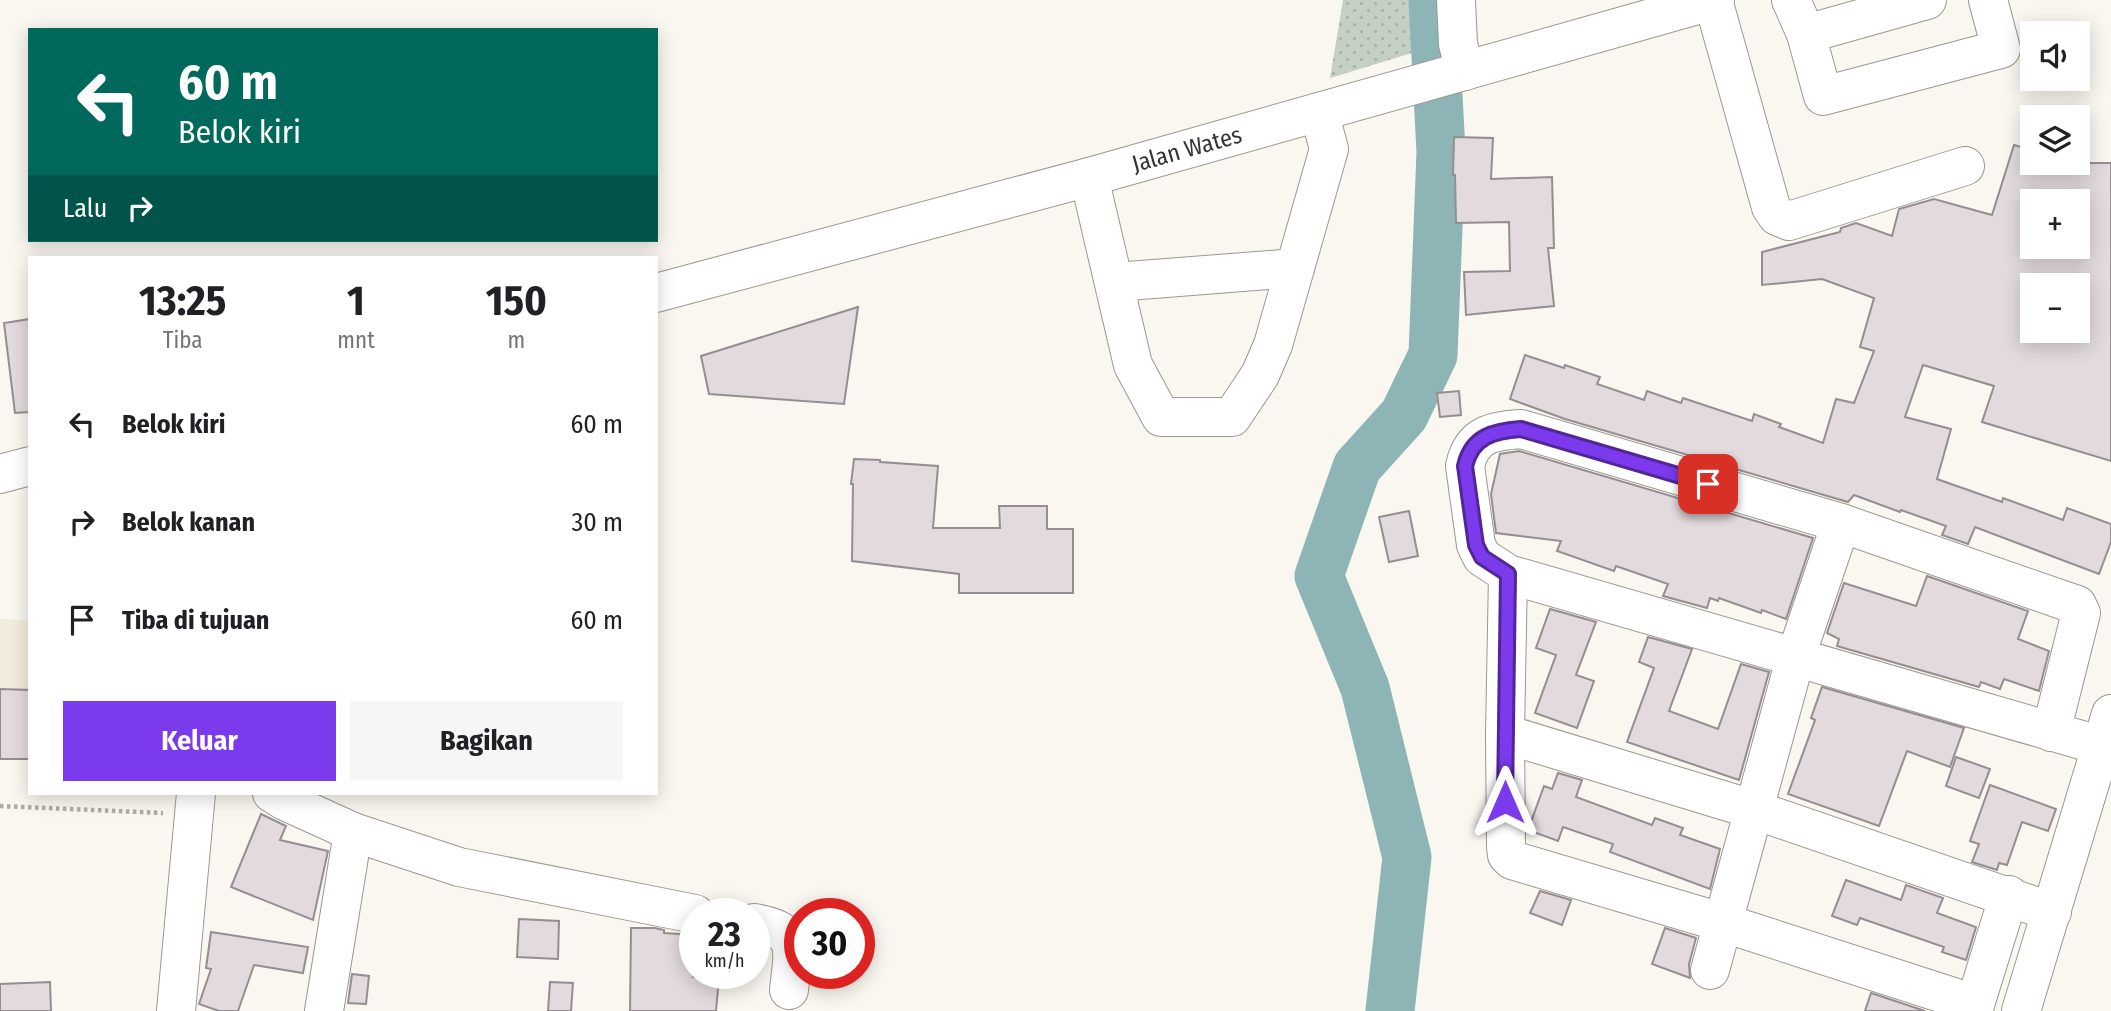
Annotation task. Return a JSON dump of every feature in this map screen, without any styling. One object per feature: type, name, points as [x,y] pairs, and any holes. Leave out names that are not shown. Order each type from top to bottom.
[{"type":"main road","points":[[1453,74],[1458,44],[1456,0]]},
{"type":"main road","points":[[1714,0],[1771,207],[1777,216],[1789,221],[1965,166]]},
{"type":"main road","name":"Jalan Wates","points":[[658,292],[1089,177],[1714,0]]},
{"type":"main road","points":[[1927,0],[1799,17],[1824,96],[2001,49],[1987,0]]},
{"type":"main road","points":[[1089,177],[1133,365],[1161,417],[1232,417],[1260,375],[1273,345],[1329,149],[1319,112]]},
{"type":"main road","points":[[1115,282],[1295,268]]},
{"type":"main road","points":[[2021,1011],[2052,912],[2097,813],[2106,730],[2051,732],[1508,574],[1482,557],[1476,545],[1465,466],[1468,453],[1479,439],[1497,431],[1521,429],[1841,523],[2077,605],[2081,613],[2051,732]]},
{"type":"main road","points":[[0,474],[28,467]]},
{"type":"main road","points":[[1710,970],[1796,656],[1841,523]]},
{"type":"main road","points":[[1508,574],[1506,847],[1507,855],[1512,860],[1724,923],[1974,1007],[2009,895]]},
{"type":"main road","points":[[1505,734],[1755,810],[2009,895],[2052,912]]},
{"type":"main road","points":[[275,795],[353,832],[459,867],[679,911]]},
{"type":"main road","points":[[176,1011],[195,804]]},
{"type":"main road","points":[[324,1011],[353,832]]},
{"type":"main road","points":[[770,925],[787,934],[793,950],[789,990]]},
{"type":"path","points":[[0,806],[195,804]]},
{"type":"shaded area","points":[[0,619],[28,620],[28,760],[0,759]]},
{"type":"green space","points":[[1343,0],[1422,0],[1425,49],[1330,78]]},
{"type":"building","points":[[1454,137],[1493,138],[1491,179],[1552,177],[1554,248],[1548,248],[1554,306],[1466,315],[1464,272],[1510,271],[1509,222],[1456,223]]},
{"type":"building","points":[[2014,145],[2020,147],[2020,175],[2090,175],[2090,163],[2111,163],[2111,461],[1982,422],[1994,386],[1923,365],[1905,417],[1951,429],[1937,479],[2002,502],[2003,498],[2063,520],[2067,508],[2111,524],[2111,542],[2099,574],[1975,527],[1968,544],[1942,535],[1946,526],[1854,495],[1848,502],[1565,419],[1510,399],[1525,355],[1600,377],[1597,384],[1644,400],[1647,391],[1681,403],[1683,398],[1752,421],[1754,414],[1781,424],[1779,427],[1823,443],[1836,399],[1854,403],[1874,351],[1860,347],[1874,298],[1822,279],[1762,285],[1762,252],[1840,232],[1841,228],[1856,223],[1892,236],[1899,209],[1934,199],[1992,215]]},
{"type":"building","points":[[858,307],[844,404],[709,394],[701,356]]},
{"type":"building","points":[[28,319],[28,412],[15,413],[4,323]]},
{"type":"building","points":[[1459,391],[1461,415],[1440,417],[1437,393]]},
{"type":"building","points":[[1519,451],[1813,538],[1786,619],[1719,598],[1718,601],[1710,598],[1707,608],[1663,596],[1668,584],[1616,566],[1614,571],[1557,551],[1561,541],[1496,533],[1491,494],[1500,454]]},
{"type":"building","points":[[854,459],[938,466],[933,528],[1000,528],[999,506],[1047,506],[1047,529],[1073,529],[1073,593],[959,593],[959,574],[852,561],[851,484]]},
{"type":"building","points":[[1409,511],[1418,556],[1389,562],[1379,517]]},
{"type":"building","points":[[1927,576],[2028,611],[2018,639],[2049,651],[2039,691],[2004,679],[2000,689],[1981,682],[1979,687],[1837,646],[1839,639],[1827,633],[1844,583],[1916,606]]},
{"type":"building","points":[[1550,609],[1596,622],[1576,675],[1594,681],[1577,728],[1535,713],[1556,655],[1536,648]]},
{"type":"building","points":[[1648,637],[1692,649],[1669,711],[1718,729],[1741,664],[1769,672],[1739,780],[1627,742],[1654,668],[1639,662]]},
{"type":"building","points":[[1822,687],[1964,728],[1950,767],[1907,751],[1879,826],[1788,794],[1815,720],[1811,718]]},
{"type":"building","points":[[0,689],[28,690],[28,759],[0,759]]},
{"type":"building","points":[[1956,757],[1990,769],[1979,798],[1946,786]]},
{"type":"building","points":[[1558,773],[1582,780],[1576,797],[1652,825],[1655,818],[1683,828],[1680,835],[1720,849],[1710,889],[1610,852],[1613,844],[1563,827],[1558,841],[1528,830],[1544,786],[1552,789]]},
{"type":"building","points":[[1990,785],[2056,809],[2048,831],[2022,822],[2007,865],[1999,863],[1997,870],[1972,862],[1979,844],[1970,841]]},
{"type":"building","points":[[261,814],[286,826],[280,840],[328,851],[313,920],[231,887]]},
{"type":"building","points":[[1846,880],[1901,900],[1906,885],[1943,898],[1937,913],[1976,927],[1966,960],[1942,952],[1944,947],[1860,918],[1857,925],[1832,916]]},
{"type":"building","points":[[1540,891],[1571,900],[1562,925],[1530,913]]},
{"type":"building","points":[[519,919],[559,921],[558,959],[517,957]]},
{"type":"building","points":[[631,928],[655,928],[664,930],[664,933],[679,934],[679,989],[718,989],[716,1011],[630,1011]]},
{"type":"building","points":[[1665,928],[1696,938],[1689,964],[1690,978],[1652,964]]},
{"type":"building","points":[[211,932],[308,947],[303,973],[254,965],[238,1011],[219,1011],[199,1004],[211,969],[206,968]]},
{"type":"building","points":[[352,974],[369,976],[366,1004],[348,1003]]},
{"type":"building","points":[[50,982],[51,1011],[0,1011],[0,984]]},
{"type":"building","points":[[550,982],[573,983],[571,1011],[548,1011]]},
{"type":"building","points":[[1871,993],[1925,1011],[1865,1011]]},
{"type":"waterway","points":[[1390,1011],[1407,857],[1365,688],[1319,576],[1357,467],[1404,415],[1433,355],[1441,152],[1433,0]]},
{"type":"route","points":[[1505,802],[1508,574],[1482,557],[1476,545],[1465,466],[1468,453],[1479,439],[1497,431],[1521,429],[1708,484]]}]
